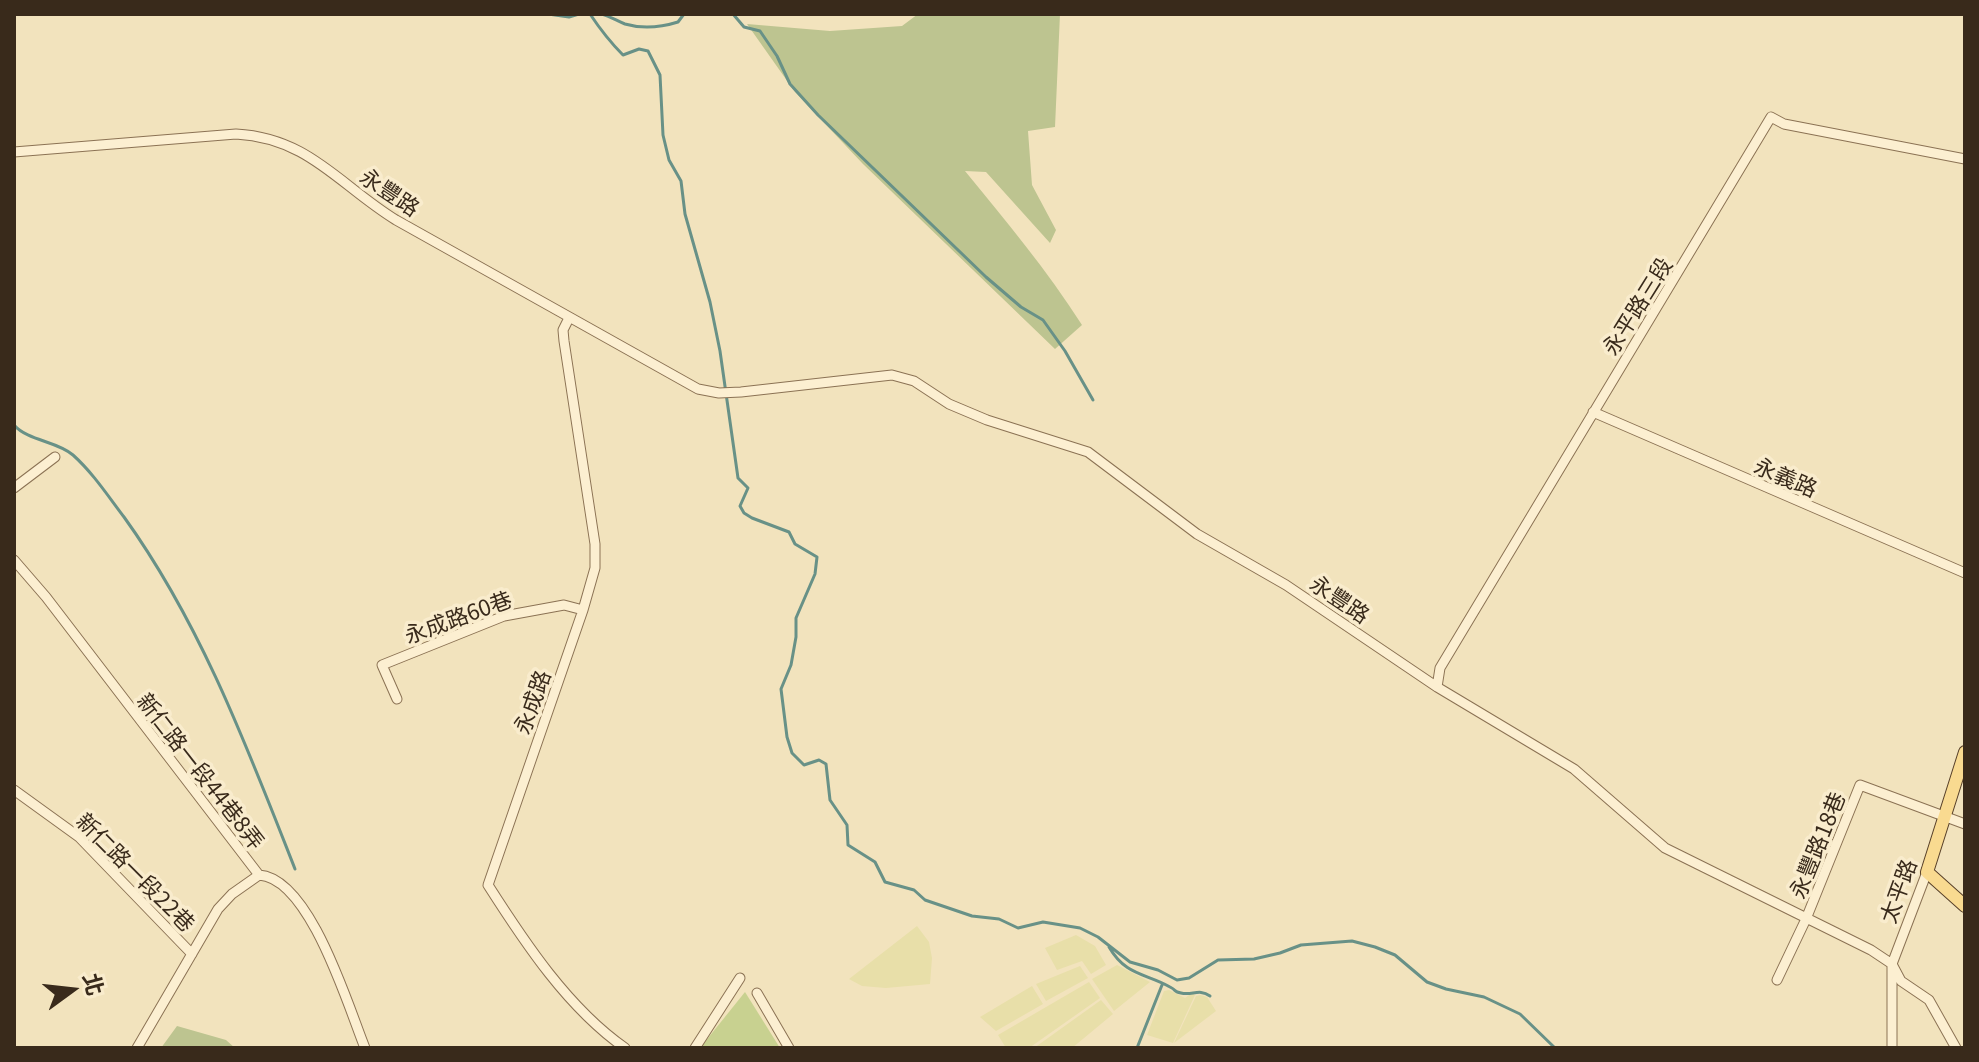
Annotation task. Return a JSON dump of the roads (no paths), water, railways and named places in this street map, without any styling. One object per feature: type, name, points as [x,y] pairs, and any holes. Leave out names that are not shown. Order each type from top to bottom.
[{"type":"main road","name":"太平路","points":[[1927,872],[1965,752]]},
{"type":"main road","points":[[1927,872],[1965,906]]},
{"type":"street","name":"永平路三段","points":[[1437,687],[1440,668],[1771,117],[1784,124],[1965,159]]},
{"type":"street","name":"永豐路","points":[[14,152],[236,134],[272,139],[318,161],[379,210],[687,384],[719,393],[731,393],[892,375],[914,381],[949,404],[987,420],[1080,449],[1197,534],[1286,585],[1437,687],[1574,769],[1665,848],[1871,950],[1892,964],[1901,981],[1929,1000],[1956,1048]]},
{"type":"street","name":"永成路","points":[[569,318],[563,330],[564,341],[596,557],[593,581],[488,885],[509,919],[555,979],[600,1031],[625,1048]]},
{"type":"street","name":"永義路","points":[[1593,412],[1965,573]]},
{"type":"street","points":[[14,488],[55,457]]},
{"type":"street","name":"新仁路一段44巷8弄","points":[[14,560],[46,597],[259,875],[277,879],[300,901],[323,946],[365,1048]]},
{"type":"street","name":"永成路60巷","points":[[397,699],[382,665],[504,616],[564,605],[583,610]]},
{"type":"street","name":"永豐路18巷","points":[[1777,980],[1806,919],[1860,785],[1945,817]]},
{"type":"street","name":"新仁路一段22巷","points":[[14,790],[79,837],[192,954]]},
{"type":"street","points":[[1945,817],[1965,824]]},
{"type":"street","name":"太平路","points":[[1892,1048],[1892,964],[1927,872]]},
{"type":"street","name":"新仁路一段22巷","points":[[137,1048],[218,909],[232,894],[259,875]]},
{"type":"street","points":[[695,1048],[740,978]]},
{"type":"street","points":[[757,993],[789,1048]]},
{"type":"waterway","points":[[548,14],[569,17],[579,14]]},
{"type":"waterway","points":[[590,14],[623,55],[639,49],[648,51],[660,75],[663,135],[669,160],[681,181],[685,214],[710,302],[738,478],[748,488],[740,506],[752,518],[789,532],[795,544],[817,557],[815,574],[796,618],[791,665],[781,689],[792,753],[804,765],[819,760],[826,764],[830,800],[847,825],[848,845],[875,862],[885,882],[914,890],[925,900],[972,916],[999,919],[1018,928],[1043,922],[1080,928],[1098,937],[1130,962],[1158,970],[1177,980],[1189,978],[1218,960],[1254,959],[1301,945],[1352,941],[1375,947],[1395,955],[1427,982],[1484,997],[1520,1014],[1555,1048]]},
{"type":"waterway","points":[[601,14],[625,24],[645,27],[678,22],[684,14]]},
{"type":"waterway","points":[[733,14],[744,27],[760,31],[777,56],[790,84],[818,115],[986,277],[1021,307],[1043,320],[1093,400]]},
{"type":"waterway","points":[[14,425],[73,455],[94,477],[151,558],[220,687],[295,869]]},
{"type":"waterway","points":[[1109,947],[1122,964],[1136,973],[1178,992],[1210,996]]},
{"type":"waterway","points":[[1137,1048],[1162,985]]}]
